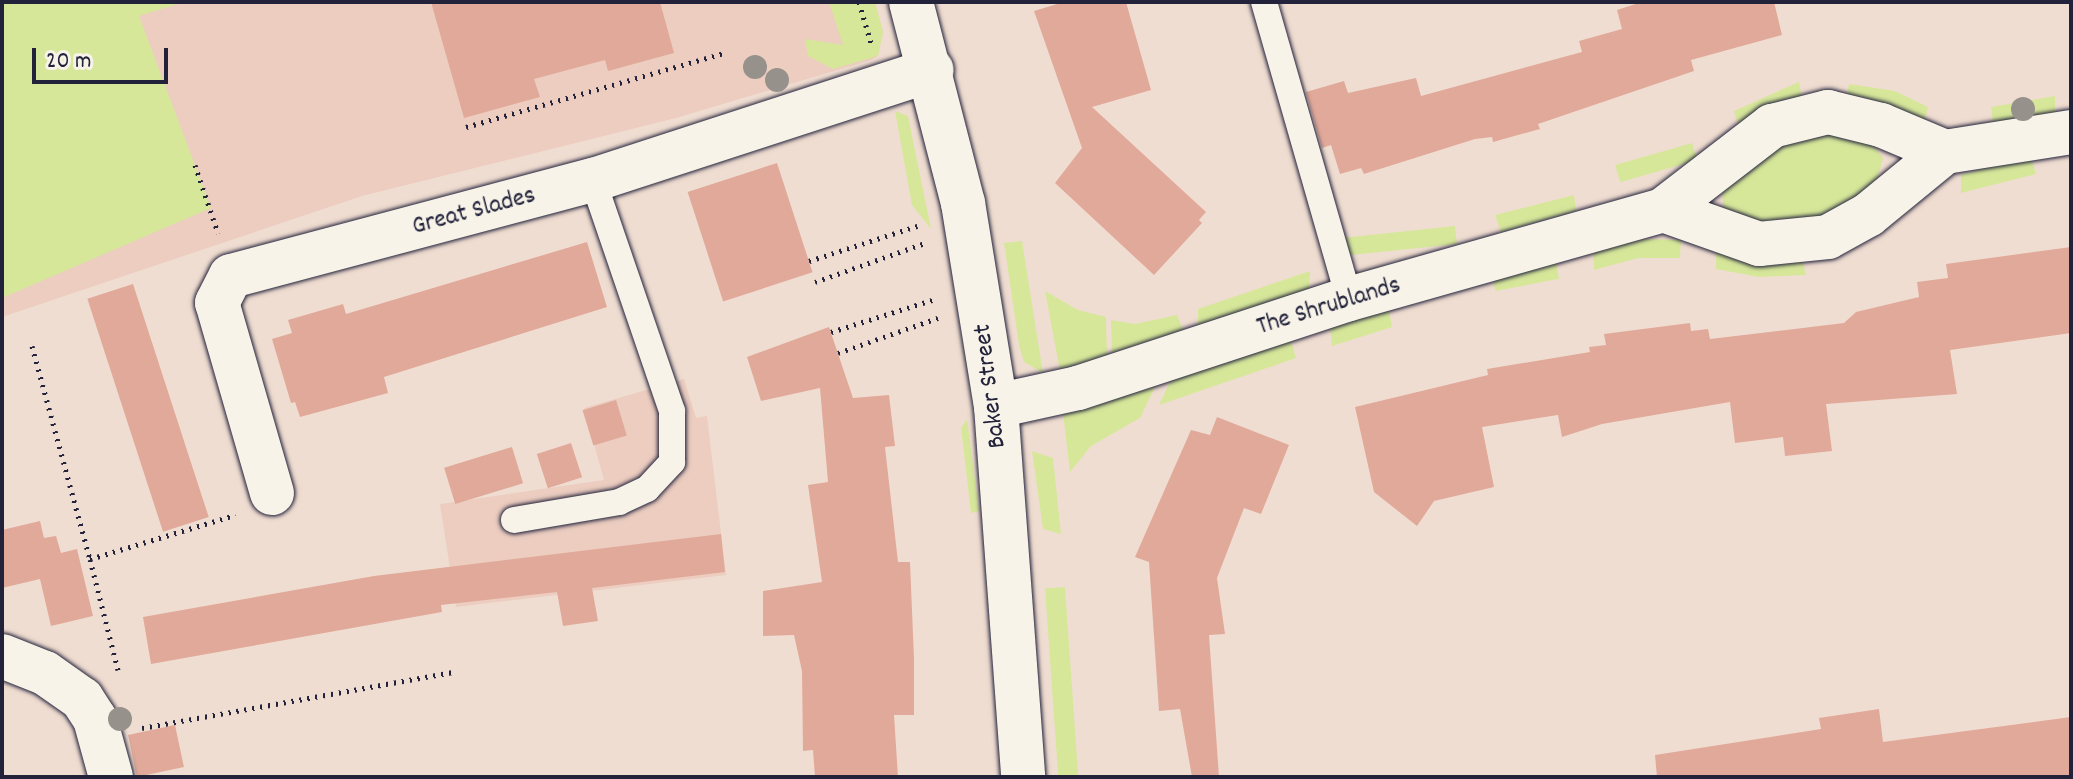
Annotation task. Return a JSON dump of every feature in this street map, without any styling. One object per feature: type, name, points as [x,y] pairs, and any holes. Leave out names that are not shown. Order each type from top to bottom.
[{"type":"street","name":"Baker Street","points":[[911,2],[932,70],[966,218],[996,406],[1023,777]]},
{"type":"street","name":"Great Slades","points":[[231,276],[593,180],[932,70]]},
{"type":"street","name":"The Shrublands","points":[[996,406],[1078,388],[1349,299],[1663,210],[1772,126],[1828,112],[1881,125],[1945,152]]},
{"type":"street","points":[[1663,210],[1759,244],[1828,237],[1868,215],[1945,152],[2071,132]]},
{"type":"street","points":[[231,276],[217,303],[272,493]]},
{"type":"street","points":[[2,656],[45,673],[82,699],[95,719],[111,777]]},
{"type":"lane","points":[[1264,2],[1349,299]]},
{"type":"lane","points":[[514,520],[619,502],[647,489],[672,462],[672,411],[593,180]]},
{"type":"path","points":[[859,2],[872,46]]},
{"type":"path","points":[[466,127],[724,53]]},
{"type":"path","points":[[195,165],[231,276]]},
{"type":"path","points":[[809,261],[917,226]]},
{"type":"path","points":[[815,282],[926,243]]},
{"type":"path","points":[[831,332],[939,298]]},
{"type":"path","points":[[838,353],[943,316]]},
{"type":"path","points":[[32,346],[121,683]]},
{"type":"path","points":[[90,559],[256,509],[272,493]]},
{"type":"path","points":[[133,729],[453,672]]},
{"type":"shaded area","points":[[2,2],[875,2],[883,32],[878,56],[871,60],[676,118],[362,196],[2,317]]},
{"type":"shaded area","points":[[684,379],[696,418],[707,416],[726,575],[456,607],[440,504],[604,480],[584,408]]},
{"type":"green space","points":[[2,2],[184,2],[139,16],[211,208],[2,298]]},
{"type":"green space","points":[[829,2],[875,2],[883,32],[878,56],[833,69],[808,56],[805,39],[843,45]]},
{"type":"green space","points":[[1799,82],[1802,98],[1739,128],[1734,111]]},
{"type":"green space","points":[[1849,84],[1895,91],[1928,107],[1924,125],[1846,101]]},
{"type":"green space","points":[[2055,96],[2055,113],[1993,122],[1991,107]]},
{"type":"green space","points":[[895,111],[908,116],[931,229],[912,205]]},
{"type":"green space","points":[[1803,132],[1867,138],[1883,158],[1874,190],[1840,217],[1790,231],[1724,213],[1722,189],[1740,167]]},
{"type":"green space","points":[[1692,143],[1697,160],[1620,182],[1615,165]]},
{"type":"green space","points":[[2030,155],[2036,174],[1961,193],[1961,175]]},
{"type":"green space","points":[[1574,195],[1576,211],[1501,232],[1495,215]]},
{"type":"green space","points":[[1455,226],[1457,244],[1344,256],[1342,238]]},
{"type":"green space","points":[[1645,239],[1681,240],[1680,258],[1638,258],[1594,270],[1593,251]]},
{"type":"green space","points":[[1022,241],[1043,373],[1024,362],[1019,345],[1004,243]]},
{"type":"green space","points":[[1716,247],[1802,258],[1806,275],[1759,277],[1716,269]]},
{"type":"green space","points":[[1556,263],[1559,279],[1495,291],[1492,275]]},
{"type":"green space","points":[[1310,271],[1309,290],[1198,325],[1198,309]]},
{"type":"green space","points":[[1045,291],[1078,310],[1106,317],[1107,355],[1060,371]]},
{"type":"green space","points":[[1389,310],[1392,327],[1332,346],[1330,327]]},
{"type":"green space","points":[[1177,315],[1183,330],[1112,353],[1111,320],[1135,324]]},
{"type":"green space","points":[[1291,341],[1296,358],[1159,405],[1172,378]]},
{"type":"green space","points":[[1156,385],[1140,418],[1091,446],[1070,472],[1063,413]]},
{"type":"green space","points":[[967,419],[979,511],[971,513],[961,428]]},
{"type":"green space","points":[[1032,451],[1053,458],[1061,534],[1043,529]]},
{"type":"green space","points":[[1065,587],[1078,777],[1058,777],[1045,588]]},
{"type":"building","points":[[431,2],[660,2],[674,53],[608,71],[605,60],[534,79],[540,97],[464,118]]},
{"type":"building","points":[[1064,2],[1126,2],[1151,90],[1092,107],[1206,212],[1199,220],[1202,223],[1154,275],[1055,183],[1082,148],[1034,11]]},
{"type":"building","points":[[1642,2],[1774,2],[1782,35],[1691,60],[1694,71],[1538,124],[1540,129],[1493,142],[1492,137],[1475,139],[1364,174],[1361,168],[1340,174],[1331,145],[1322,148],[1306,92],[1344,81],[1348,93],[1416,78],[1421,96],[1582,52],[1579,41],[1622,29],[1617,10]]},
{"type":"building","points":[[777,163],[813,272],[723,301],[688,192]]},
{"type":"building","points":[[587,242],[607,307],[384,377],[388,393],[300,417],[295,402],[291,403],[272,339],[292,333],[288,320],[343,304],[346,314]]},
{"type":"building","points":[[2071,247],[2071,333],[1950,350],[1957,394],[1826,404],[1832,451],[1785,456],[1783,437],[1735,443],[1730,402],[1602,424],[1562,437],[1558,415],[1482,427],[1494,487],[1434,501],[1417,526],[1374,492],[1355,407],[1488,375],[1487,369],[1590,352],[1589,347],[1606,345],[1604,334],[1690,323],[1691,331],[1708,329],[1710,339],[1844,323],[1856,312],[1919,297],[1917,282],[1948,278],[1946,264]]},
{"type":"building","points":[[133,284],[209,517],[163,532],[87,299]]},
{"type":"building","points":[[829,327],[853,398],[889,395],[895,446],[885,447],[898,562],[910,562],[914,659],[914,715],[894,715],[898,777],[815,777],[813,750],[803,751],[802,671],[794,635],[763,636],[763,591],[822,582],[808,485],[828,482],[820,388],[761,401],[747,357]]},
{"type":"building","points":[[616,400],[627,435],[593,446],[583,410]]},
{"type":"building","points":[[1217,417],[1289,445],[1261,514],[1244,508],[1217,578],[1225,634],[1209,635],[1219,777],[1192,777],[1180,709],[1159,711],[1149,562],[1135,557],[1191,430],[1210,435]]},
{"type":"building","points":[[571,443],[582,477],[548,488],[537,454]]},
{"type":"building","points":[[512,447],[523,483],[455,504],[444,468]]},
{"type":"building","points":[[40,521],[44,538],[56,536],[61,553],[77,549],[93,616],[51,626],[40,579],[2,588],[2,530]]},
{"type":"building","points":[[721,534],[725,572],[592,588],[598,621],[563,626],[557,592],[441,605],[442,612],[151,664],[143,617],[374,576]]},
{"type":"building","points":[[1879,709],[1883,742],[2071,717],[2071,777],[1657,777],[1655,755],[1821,729],[1819,718]]},
{"type":"building","points":[[175,725],[184,767],[137,777],[128,735]]}]
